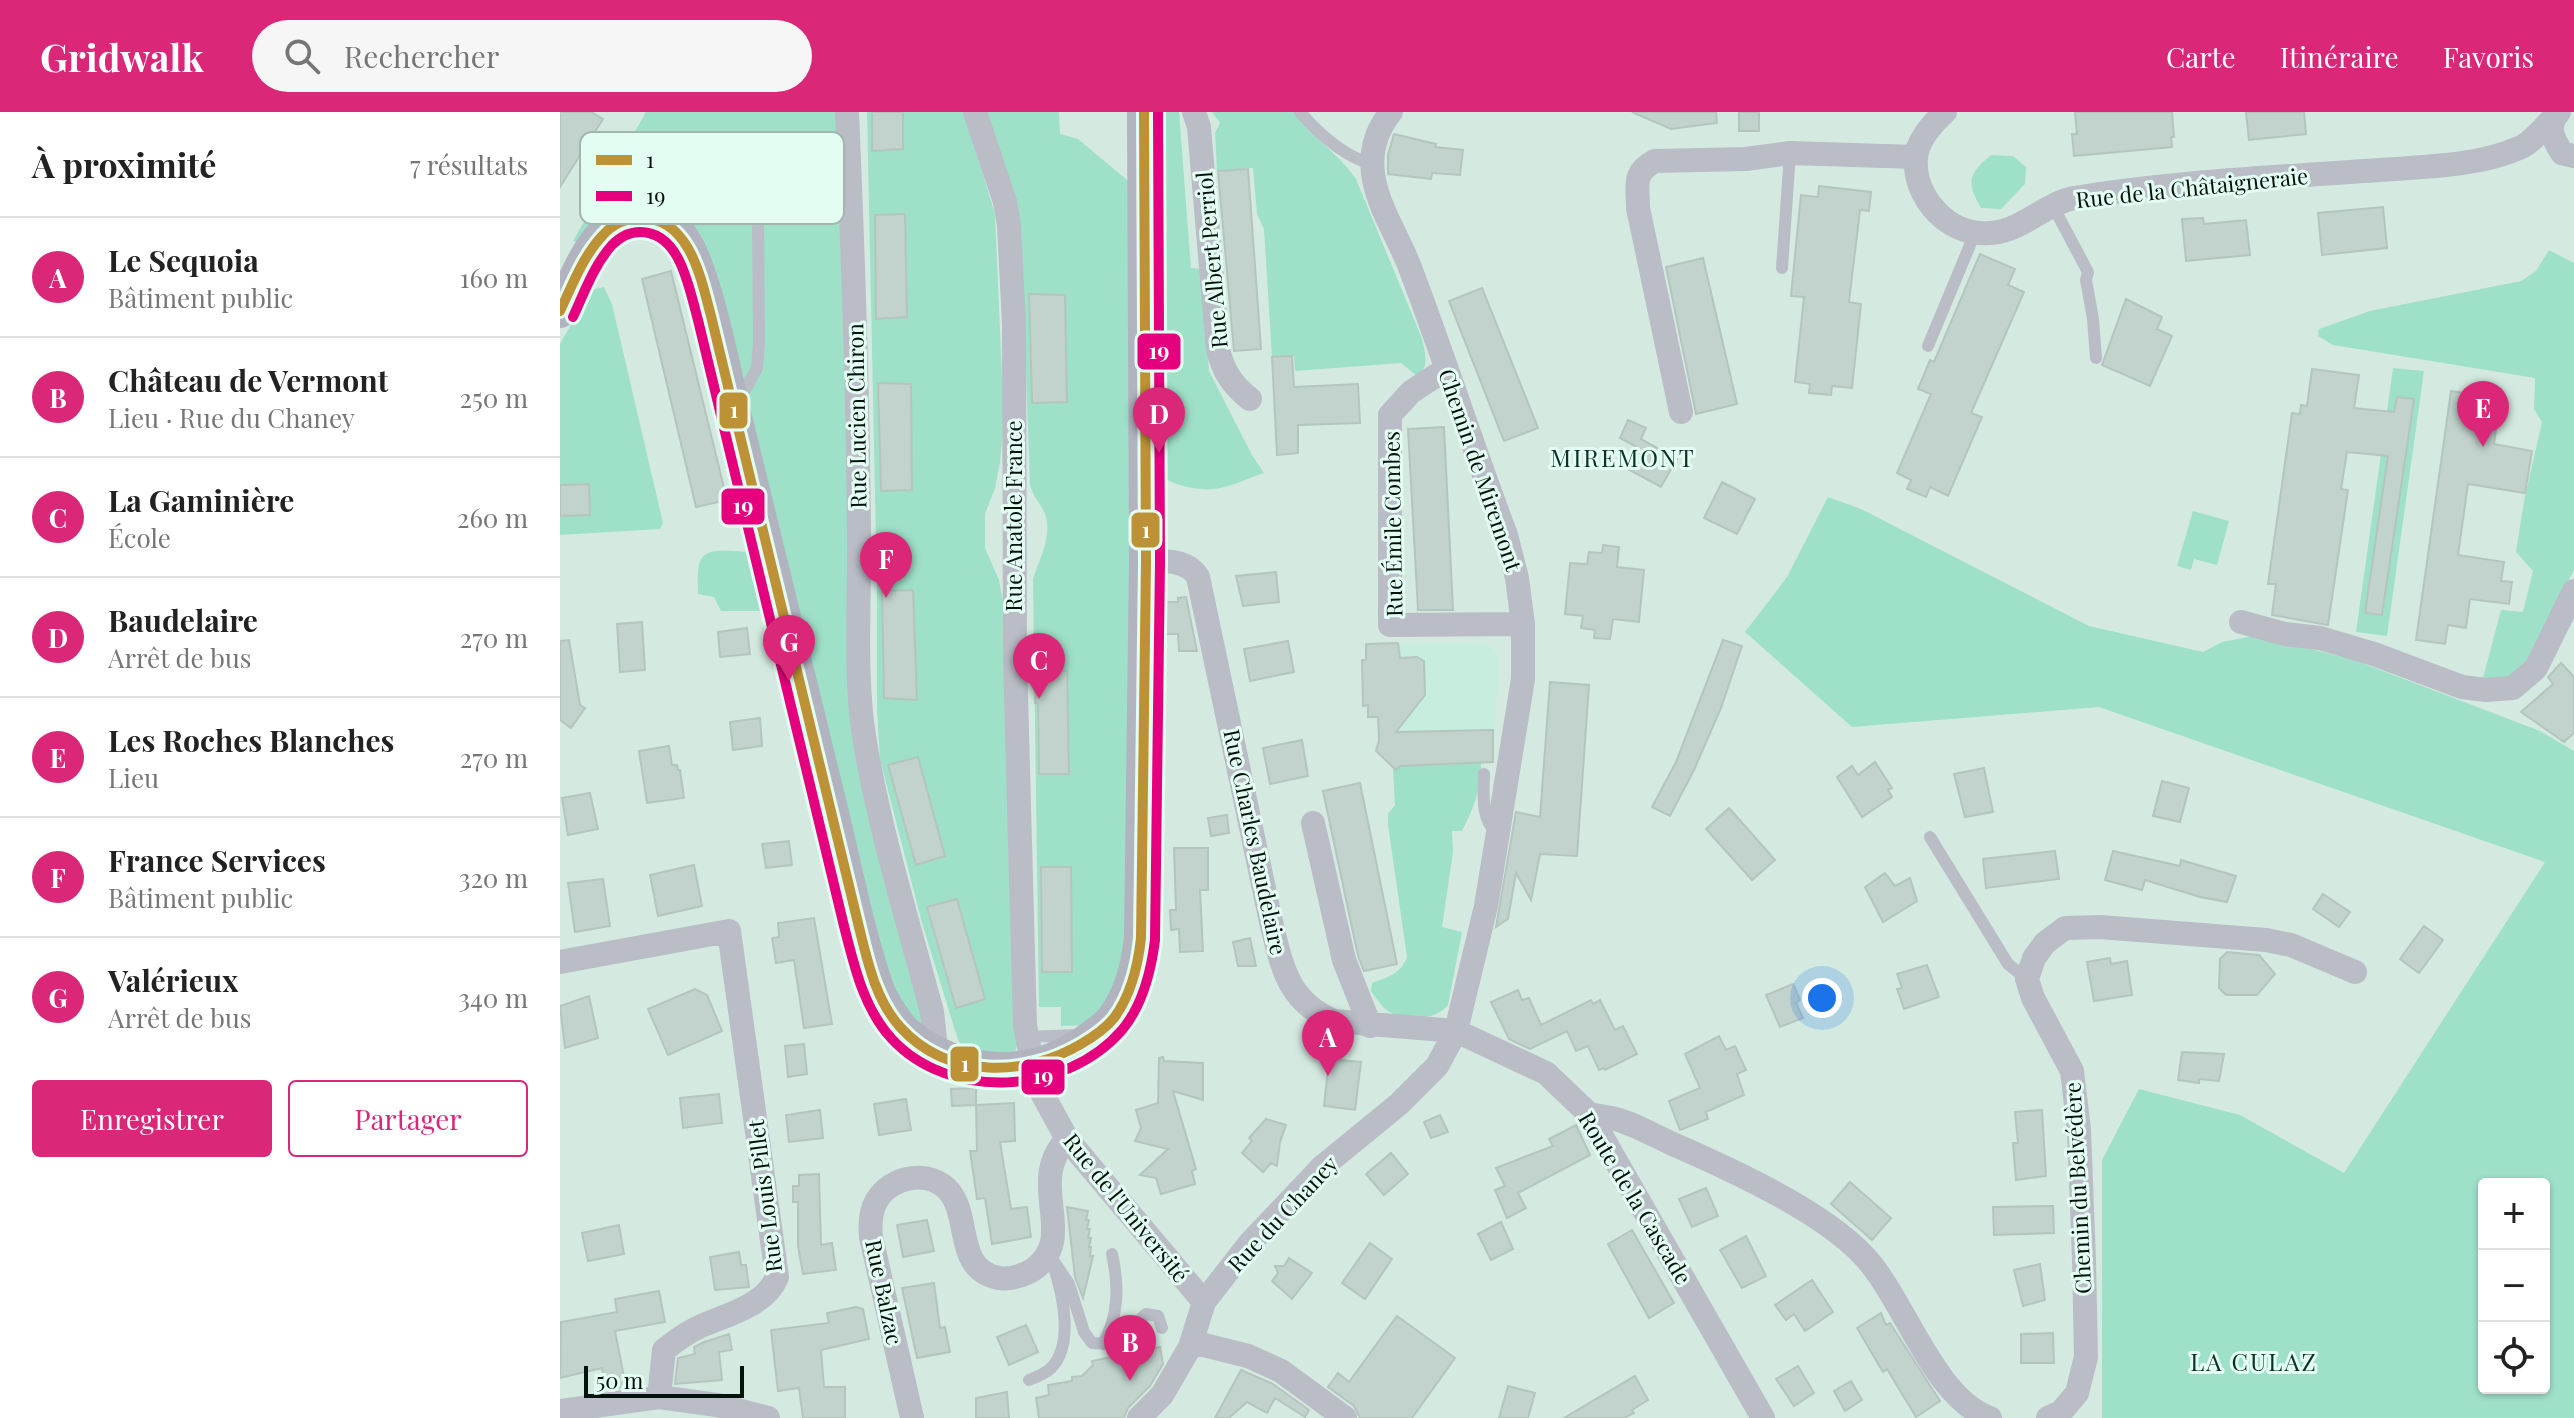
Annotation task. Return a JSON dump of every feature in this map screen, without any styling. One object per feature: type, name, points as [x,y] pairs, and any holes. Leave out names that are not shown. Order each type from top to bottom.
[{"type":"main road","points":[[664,224],[678,232],[695,263],[879,994],[890,1014],[907,1034],[950,1059],[975,1067],[1015,1070],[1030,1052],[1071,1051],[1112,1021],[1133,980],[1141,938],[1146,562],[1144,112]]},
{"type":"main road","points":[[560,311],[593,247],[616,224]]},
{"type":"street","name":"Rue Lucien Chiron","points":[[847,112],[857,348],[860,538],[857,635],[864,734],[883,824],[932,1012],[935,1039],[931,1047]]},
{"type":"street","name":"Rue Anatole France","points":[[975,112],[1005,202],[1009,225],[1014,325],[1016,743],[1030,1052]]},
{"type":"street","name":"Rue Albert Perriol","points":[[1194,112],[1199,127],[1218,349],[1222,365],[1234,386],[1250,399]]},
{"type":"street","name":"Chemin de Miremont","points":[[1391,112],[1373,143],[1374,181],[1383,210],[1408,262],[1506,535],[1517,578],[1523,624],[1523,679],[1499,832],[1476,955],[1456,1031]]},
{"type":"street","points":[[1945,112],[1932,124],[1916,157],[1922,192],[1931,206],[1950,223],[1975,233]]},
{"type":"street","points":[[2559,112],[2553,118],[2551,136],[2562,153],[2574,156]]},
{"type":"street","name":"Rue de la Châtaigneraie","points":[[1975,233],[2001,232],[2070,199],[2141,189],[2435,165],[2493,157],[2522,147],[2559,112]]},
{"type":"street","points":[[1681,412],[1638,208],[1637,178],[1643,168],[1655,161],[1746,159],[1790,153],[1916,157]]},
{"type":"street","name":"Rue Émile Combes","points":[[1446,369],[1411,392],[1390,415],[1390,625],[1523,624]]},
{"type":"street","name":"Rue Charles Baudelaire","points":[[1146,562],[1185,565],[1198,577],[1271,922],[1282,967],[1292,988],[1303,1004],[1334,1021],[1456,1031]]},
{"type":"street","points":[[2241,622],[2351,647],[2462,687],[2486,690],[2513,688],[2536,668],[2574,591]]},
{"type":"street","points":[[1313,823],[1344,960],[1370,1026]]},
{"type":"street","points":[[2027,979],[2034,958],[2045,943],[2065,928],[2100,927],[2266,940],[2291,945],[2355,972]]},
{"type":"street","name":"Rue Louis Pillet","points":[[560,962],[729,931],[777,1277],[773,1287],[758,1300],[693,1330],[664,1350],[659,1397]]},
{"type":"street","name":"Chemin du Belvédère","points":[[2027,979],[2033,998],[2072,1071],[2081,1183],[2086,1357],[2077,1393],[2061,1412],[2048,1418]]},
{"type":"street","name":"Route de la Cascade","points":[[1456,1031],[1546,1073],[1589,1114],[1763,1418]]},
{"type":"street","name":"Rue du Chaney","points":[[1139,1418],[1162,1395],[1192,1342],[1204,1302],[1249,1244],[1322,1167],[1399,1104],[1437,1066],[1456,1031]]},
{"type":"street","name":"Rue de l'Université","points":[[1030,1052],[1043,1095],[1067,1139],[1204,1302]]},
{"type":"street","points":[[1589,1114],[1619,1120],[1720,1165],[1796,1206],[1837,1234],[1864,1256],[1950,1388],[1971,1410],[1990,1418]]},
{"type":"street","points":[[1049,1254],[1053,1243],[1049,1177],[1053,1158],[1067,1139]]},
{"type":"street","name":"Rue Balzac","points":[[912,1418],[871,1237],[870,1221],[879,1196],[890,1185],[913,1178],[930,1179],[944,1186],[957,1205],[967,1251],[983,1272],[996,1278],[1009,1279],[1034,1269],[1049,1254]]},
{"type":"street","points":[[1192,1342],[1248,1356],[1281,1371],[1345,1418]]},
{"type":"street","points":[[560,1411],[659,1397],[717,1405],[768,1418]]},
{"type":"lane","points":[[1300,112],[1322,136],[1344,152],[1372,164]]},
{"type":"lane","points":[[1782,268],[1790,153]]},
{"type":"lane","points":[[2053,206],[2088,272],[2086,280],[2096,358]]},
{"type":"lane","points":[[730,399],[744,392],[757,368],[758,224]]},
{"type":"lane","points":[[1928,346],[1975,233]]},
{"type":"lane","points":[[1484,774],[1485,813],[1491,827],[1499,832]]},
{"type":"lane","points":[[1930,837],[2008,964],[2027,979]]},
{"type":"lane","points":[[1049,1254],[1069,1284],[1084,1332],[1092,1343],[1103,1344],[1127,1335],[1146,1314],[1158,1316],[1162,1328]]},
{"type":"lane","points":[[1029,1380],[1051,1368],[1058,1358],[1064,1336],[1060,1285],[1049,1254]]},
{"type":"lane","points":[[1103,1344],[1113,1322],[1117,1300],[1117,1276],[1112,1254]]},
{"type":"shaded area","points":[[646,112],[840,112],[841,132],[635,132]]},
{"type":"shaded area","points":[[867,112],[964,112],[995,214],[1004,420],[995,488],[985,514],[985,548],[999,580],[1005,613],[1017,1046],[1014,1055],[968,1053],[958,1040],[922,923],[880,759]]},
{"type":"shaded area","points":[[985,112],[1059,112],[1060,134],[1078,139],[1127,180],[1136,199],[1136,940],[1100,1025],[1061,1026],[1061,1007],[1039,1007],[1033,579],[1046,539],[1047,522],[1030,485],[1021,233]]},
{"type":"shaded area","points":[[1158,112],[1179,112],[1191,268],[1202,269],[1209,371],[1264,473],[1214,489],[1184,486],[1169,481],[1159,473]]},
{"type":"shaded area","points":[[1212,112],[1294,112],[1356,179],[1421,336],[1425,363],[1418,377],[1401,363],[1295,371],[1294,356],[1272,357],[1264,229],[1257,214],[1253,168],[1217,171],[1215,133],[1220,123]]},
{"type":"shaded area","points":[[1991,155],[2013,156],[2026,167],[2025,184],[2001,209],[1981,208],[1973,191],[1974,173]]},
{"type":"shaded area","points":[[583,224],[603,224],[580,242],[573,241]]},
{"type":"shaded area","points":[[689,224],[843,224],[855,710],[926,1012],[922,1023],[912,1026],[902,1015],[873,925],[711,260],[699,232]]},
{"type":"shaded area","points":[[2549,250],[2574,263],[2574,570],[2528,661],[2507,681],[2483,678],[2501,610],[2523,612],[2533,571],[2516,552],[2542,422],[2534,409],[2535,378],[2333,345],[2318,336],[2319,329],[2370,311],[2521,281],[2536,271]]},
{"type":"shaded area","points":[[604,287],[612,304],[663,523],[660,529],[560,535],[560,344],[591,290]]},
{"type":"shaded area","points":[[2393,368],[2424,371],[2387,636],[2356,632]]},
{"type":"shaded area","points":[[1828,497],[1861,509],[2089,626],[2203,652],[2222,642],[2258,635],[2357,661],[2540,731],[2574,751],[2574,1418],[2102,1418],[2102,1160],[2139,1089],[2240,1115],[2344,1173],[2545,862],[2099,707],[1852,727],[1745,632],[1787,577]]},
{"type":"shaded area","points":[[2193,511],[2229,521],[2217,565],[2194,559],[2191,570],[2177,566]]},
{"type":"shaded area","points":[[721,551],[748,552],[754,557],[766,609],[721,611],[714,597],[698,594],[699,568],[705,555]]},
{"type":"shaded area","points":[[1484,643],[1499,658],[1493,762],[1413,766],[1403,763],[1396,770],[1373,748],[1379,741],[1378,718],[1368,717],[1368,706],[1363,700],[1362,660],[1366,659],[1366,644]]},
{"type":"shaded area","points":[[1402,763],[1413,766],[1481,763],[1478,790],[1470,814],[1462,831],[1452,831],[1453,852],[1442,927],[1462,932],[1448,1005],[1436,1014],[1420,1018],[1402,1017],[1388,1011],[1371,991],[1372,983],[1398,971],[1407,957],[1388,825],[1388,814],[1395,805],[1393,768],[1397,770]]},
{"type":"building","points":[[560,112],[591,112],[603,119],[595,132],[580,132],[580,155],[560,187]]},
{"type":"building","points":[[872,112],[903,112],[903,149],[872,151]]},
{"type":"building","points":[[1632,112],[1716,112],[1717,123],[1671,129]]},
{"type":"building","points":[[1739,112],[1759,112],[1759,131],[1739,131]]},
{"type":"building","points":[[2075,112],[2172,112],[2172,147],[2074,156],[2072,134],[2077,134]]},
{"type":"building","points":[[2246,112],[2304,112],[2306,134],[2249,140]]},
{"type":"building","points":[[1394,134],[1436,144],[1435,147],[1463,150],[1460,175],[1432,173],[1431,179],[1388,174],[1388,155]]},
{"type":"building","points":[[1248,169],[1261,349],[1234,351],[1218,171]]},
{"type":"building","points":[[1819,186],[1871,192],[1869,211],[1860,210],[1849,302],[1861,304],[1852,388],[1832,386],[1831,395],[1809,393],[1810,384],[1795,382],[1804,297],[1791,296],[1801,195],[1818,197]]},
{"type":"building","points":[[2383,207],[2387,248],[2322,255],[2318,213]]},
{"type":"building","points":[[905,214],[907,317],[876,319],[875,215]]},
{"type":"building","points":[[2203,218],[2204,224],[2246,220],[2250,255],[2186,261],[2182,219]]},
{"type":"building","points":[[1980,254],[2015,269],[2008,285],[2024,292],[1971,413],[1982,417],[1948,496],[1930,487],[1926,497],[1907,489],[1911,480],[1897,473],[1931,394],[1918,389],[1930,360],[1934,362]]},
{"type":"building","points":[[1703,258],[1737,404],[1696,414],[1666,267]]},
{"type":"building","points":[[671,271],[727,500],[696,507],[642,279]]},
{"type":"building","points":[[1482,288],[1538,428],[1504,441],[1449,301]]},
{"type":"building","points":[[1029,294],[1065,295],[1067,402],[1032,403]]},
{"type":"building","points":[[2126,299],[2162,317],[2157,329],[2172,336],[2150,386],[2102,365]]},
{"type":"building","points":[[1292,356],[1294,387],[1358,384],[1360,423],[1298,425],[1298,453],[1277,455],[1272,357]]},
{"type":"building","points":[[2312,369],[2359,375],[2354,408],[2394,412],[2397,397],[2414,399],[2382,615],[2365,613],[2388,456],[2347,452],[2341,489],[2348,490],[2328,625],[2272,615],[2276,584],[2268,584],[2292,413],[2300,414],[2301,405],[2307,406]]},
{"type":"building","points":[[878,383],[911,384],[912,490],[881,491]]},
{"type":"building","points":[[2451,391],[2500,398],[2494,444],[2532,451],[2525,493],[2468,484],[2458,555],[2504,562],[2501,581],[2512,582],[2509,604],[2470,599],[2466,628],[2448,625],[2445,644],[2416,640]]},
{"type":"building","points":[[1628,420],[1646,428],[1641,439],[1677,459],[1661,487],[1624,467],[1635,446],[1620,438]]},
{"type":"building","points":[[1444,427],[1453,610],[1418,610],[1408,429]]},
{"type":"building","points":[[1722,482],[1755,499],[1737,534],[1704,518]]},
{"type":"building","points":[[589,484],[590,515],[560,516],[560,485]]},
{"type":"building","points":[[1603,545],[1619,547],[1617,567],[1644,570],[1639,622],[1613,619],[1610,639],[1594,638],[1595,630],[1581,628],[1583,616],[1565,614],[1570,563],[1587,564],[1589,552],[1602,553]]},
{"type":"building","points":[[1276,572],[1279,602],[1243,606],[1236,576]]},
{"type":"building","points":[[913,590],[917,700],[884,698],[882,591]]},
{"type":"building","points":[[1186,597],[1197,651],[1179,651],[1178,634],[1165,634],[1165,602],[1178,602],[1178,598]]},
{"type":"building","points":[[642,622],[645,670],[620,672],[617,624]]},
{"type":"building","points":[[747,628],[750,654],[720,657],[718,632]]},
{"type":"building","points":[[569,640],[580,705],[585,708],[571,728],[560,720],[560,641]]},
{"type":"building","points":[[1723,640],[1742,646],[1721,708],[1670,816],[1652,807],[1676,762]]},
{"type":"building","points":[[1288,641],[1294,672],[1250,681],[1244,649]]},
{"type":"building","points":[[1398,643],[1400,658],[1417,657],[1424,661],[1425,695],[1396,732],[1493,730],[1493,762],[1400,766],[1396,770],[1376,751],[1379,741],[1378,717],[1368,717],[1368,705],[1363,706],[1362,660],[1366,660],[1366,644]]},
{"type":"building","points":[[2561,663],[2574,677],[2574,733],[2564,742],[2521,712],[2553,684],[2548,677]]},
{"type":"building","points":[[1037,671],[1067,671],[1069,774],[1039,774],[1038,703],[1035,703]]},
{"type":"building","points":[[1550,682],[1589,685],[1577,856],[1540,854],[1531,900],[1516,873],[1508,919],[1496,927],[1516,812],[1540,817]]},
{"type":"building","points":[[760,718],[762,746],[733,750],[730,722]]},
{"type":"building","points":[[1302,740],[1308,776],[1270,784],[1263,748]]},
{"type":"building","points":[[669,746],[672,765],[677,765],[680,770],[684,798],[647,803],[639,751]]},
{"type":"building","points":[[918,757],[945,856],[916,865],[888,765]]},
{"type":"building","points":[[1875,762],[1892,788],[1888,790],[1892,797],[1862,817],[1837,777],[1852,766],[1858,775]]},
{"type":"building","points":[[1984,768],[1993,812],[1965,817],[1954,774]]},
{"type":"building","points":[[2162,781],[2189,788],[2180,822],[2153,816]]},
{"type":"building","points":[[1360,783],[1397,964],[1364,971],[1358,956],[1323,791]]},
{"type":"building","points":[[590,793],[598,829],[568,835],[562,798]]},
{"type":"building","points":[[1729,808],[1775,860],[1752,880],[1706,829]]},
{"type":"building","points":[[1227,815],[1229,833],[1211,836],[1208,818]]},
{"type":"building","points":[[789,841],[792,865],[766,868],[762,844]]},
{"type":"building","points":[[1174,848],[1208,848],[1208,890],[1200,890],[1203,951],[1180,952],[1179,929],[1171,930],[1170,910],[1176,910]]},
{"type":"building","points":[[2055,851],[2059,879],[1986,888],[1983,859]]},
{"type":"building","points":[[2113,851],[2180,866],[2181,860],[2236,876],[2227,902],[2145,880],[2142,890],[2105,880]]},
{"type":"building","points":[[694,865],[702,906],[658,916],[650,875]]},
{"type":"building","points":[[1041,867],[1071,867],[1072,972],[1042,972]]},
{"type":"building","points":[[1885,873],[1895,886],[1910,878],[1917,901],[1883,922],[1865,887]]},
{"type":"building","points":[[603,879],[610,926],[575,932],[568,883]]},
{"type":"building","points":[[2323,894],[2350,912],[2339,927],[2313,909]]},
{"type":"building","points":[[957,899],[985,999],[956,1008],[927,907]]},
{"type":"building","points":[[814,918],[832,1024],[804,1028],[794,960],[776,963],[772,938],[779,937],[778,923]]},
{"type":"building","points":[[2424,926],[2443,940],[2419,973],[2400,959]]},
{"type":"building","points":[[1250,938],[1256,966],[1238,966],[1233,942]]},
{"type":"building","points":[[2227,952],[2259,955],[2275,974],[2257,995],[2226,995],[2219,988],[2220,959]]},
{"type":"building","points":[[2110,958],[2111,964],[2127,961],[2132,995],[2094,1001],[2087,962]]},
{"type":"building","points":[[1927,965],[1939,997],[1904,1009],[1897,989],[1902,988],[1897,974]]},
{"type":"building","points":[[1793,984],[1800,1000],[1796,1003],[1803,1018],[1780,1027],[1766,995]]},
{"type":"building","points":[[695,989],[707,995],[722,1031],[668,1055],[648,1009]]},
{"type":"building","points":[[1518,990],[1522,1000],[1529,998],[1541,1025],[1591,1000],[1593,1004],[1600,1000],[1615,1030],[1623,1026],[1637,1054],[1599,1070],[1588,1046],[1576,1051],[1567,1031],[1530,1049],[1509,1039],[1491,1002]]},
{"type":"building","points":[[589,996],[598,1038],[565,1048],[560,1006]]},
{"type":"building","points":[[1719,1036],[1726,1050],[1735,1046],[1746,1070],[1737,1074],[1744,1095],[1706,1112],[1708,1119],[1680,1130],[1669,1101],[1700,1088],[1685,1054]]},
{"type":"building","points":[[804,1044],[807,1074],[788,1077],[785,1046]]},
{"type":"building","points":[[2182,1052],[2224,1054],[2219,1081],[2199,1079],[2199,1083],[2178,1080]]},
{"type":"building","points":[[1163,1057],[1164,1061],[1203,1063],[1203,1100],[1173,1091],[1196,1169],[1192,1171],[1195,1184],[1161,1194],[1156,1178],[1140,1175],[1168,1149],[1135,1141],[1141,1128],[1136,1110],[1158,1103],[1159,1058]]},
{"type":"building","points":[[1329,1059],[1361,1062],[1355,1110],[1324,1106]]},
{"type":"building","points":[[976,1088],[976,1105],[952,1106],[951,1089]]},
{"type":"building","points":[[719,1094],[722,1123],[683,1128],[680,1098]]},
{"type":"building","points":[[906,1099],[911,1130],[879,1135],[874,1104]]},
{"type":"building","points":[[1014,1103],[1015,1141],[1000,1142],[1011,1209],[1027,1207],[1031,1237],[992,1244],[985,1198],[977,1199],[970,1151],[977,1151],[976,1105]]},
{"type":"building","points":[[820,1110],[823,1138],[789,1142],[786,1115]]},
{"type":"building","points":[[2042,1110],[2046,1176],[2016,1180],[2013,1143],[2018,1143],[2015,1112]]},
{"type":"building","points":[[1440,1115],[1448,1132],[1431,1138],[1424,1122]]},
{"type":"building","points":[[1266,1119],[1286,1125],[1277,1166],[1271,1163],[1263,1172],[1242,1153],[1252,1141],[1249,1138]]},
{"type":"building","points":[[1576,1125],[1590,1155],[1518,1193],[1526,1208],[1507,1218],[1495,1190],[1505,1186],[1496,1168],[1553,1146],[1549,1139]]},
{"type":"building","points":[[1391,1153],[1408,1174],[1384,1195],[1366,1174]]},
{"type":"building","points":[[819,1174],[821,1245],[832,1243],[836,1270],[803,1274],[798,1246],[798,1202],[793,1202],[793,1186],[799,1186],[799,1175]]},
{"type":"building","points":[[1850,1182],[1891,1218],[1872,1240],[1831,1204]]},
{"type":"building","points":[[1706,1188],[1718,1216],[1692,1227],[1679,1199]]},
{"type":"building","points":[[2053,1206],[2054,1233],[1994,1235],[1993,1207]]},
{"type":"building","points":[[1067,1207],[1088,1211],[1090,1256],[1093,1256],[1083,1298],[1075,1277]]},
{"type":"building","points":[[927,1220],[934,1251],[903,1257],[897,1225]]},
{"type":"building","points":[[1501,1222],[1513,1249],[1491,1260],[1478,1234]]},
{"type":"building","points":[[619,1225],[624,1254],[588,1261],[582,1233]]},
{"type":"building","points":[[1632,1230],[1674,1303],[1649,1318],[1608,1244]]},
{"type":"building","points":[[1746,1236],[1766,1276],[1742,1288],[1720,1250]]},
{"type":"building","points":[[1370,1243],[1392,1259],[1365,1299],[1342,1283]]},
{"type":"building","points":[[739,1252],[741,1265],[746,1265],[749,1287],[715,1290],[710,1257]]},
{"type":"building","points":[[1289,1258],[1312,1273],[1292,1299],[1272,1281],[1278,1273],[1275,1266],[1284,1266]]},
{"type":"building","points":[[2040,1264],[2045,1300],[2023,1306],[2014,1270]]},
{"type":"building","points":[[1812,1280],[1833,1312],[1805,1331],[1794,1314],[1786,1320],[1775,1305]]},
{"type":"building","points":[[934,1283],[940,1328],[945,1327],[950,1352],[917,1358],[902,1288]]},
{"type":"building","points":[[659,1291],[665,1322],[615,1331],[626,1387],[606,1389],[602,1368],[560,1378],[561,1322],[617,1312],[615,1299]]},
{"type":"building","points":[[856,1307],[863,1309],[869,1339],[821,1350],[824,1387],[845,1387],[845,1418],[803,1418],[799,1388],[778,1391],[771,1330],[829,1323],[827,1313]]},
{"type":"building","points":[[1881,1313],[1886,1325],[1890,1323],[1940,1401],[1916,1417],[1887,1369],[1883,1372],[1857,1328]]},
{"type":"building","points":[[1397,1316],[1455,1358],[1412,1418],[1360,1418],[1354,1406],[1328,1387],[1338,1373],[1349,1382]]},
{"type":"building","points":[[1026,1325],[1038,1352],[1009,1365],[997,1337]]},
{"type":"building","points":[[2053,1333],[2054,1363],[2021,1363],[2021,1334]]},
{"type":"building","points":[[729,1334],[732,1350],[719,1352],[722,1380],[675,1384],[678,1358],[695,1354],[694,1347]]},
{"type":"building","points":[[1160,1347],[1163,1364],[1150,1386],[1128,1408],[1124,1418],[1039,1418],[1036,1398],[1049,1395],[1048,1385],[1082,1376],[1093,1365],[1092,1361]]},
{"type":"building","points":[[1798,1366],[1814,1393],[1794,1406],[1776,1379]]},
{"type":"building","points":[[1241,1370],[1273,1384],[1309,1410],[1305,1417],[1275,1398],[1267,1413],[1247,1402],[1229,1418],[1215,1418]]},
{"type":"building","points":[[1635,1376],[1648,1400],[1632,1410],[1634,1413],[1624,1418],[1564,1418]]},
{"type":"building","points":[[1851,1381],[1862,1400],[1845,1411],[1834,1391]]},
{"type":"building","points":[[1508,1386],[1535,1393],[1528,1418],[1499,1418]]},
{"type":"building","points":[[1007,1392],[1009,1418],[976,1418],[976,1398]]},
{"type":"transit line","name":"1","points":[[664,224],[682,239],[703,285],[861,937],[878,992],[901,1028],[920,1045],[941,1057],[988,1068],[1036,1063],[1081,1044],[1114,1018],[1133,980],[1141,938],[1146,562],[1144,112]]},
{"type":"transit line","name":"19","points":[[573,317],[600,261],[621,237],[636,232],[654,235],[665,241],[681,264],[698,320],[852,956],[866,999],[881,1026],[915,1059],[944,1073],[975,1081],[1007,1082],[1040,1078],[1070,1068],[1098,1052],[1129,1020],[1145,988],[1155,940],[1160,562],[1158,112]]},
{"type":"transit line","name":"1","points":[[560,311],[590,252],[603,235],[617,224]]},
{"type":"place","name":"Les Roches Blanches","points":[[2483,447]]},
{"type":"place","name":"Baudelaire","points":[[1159,453]]},
{"type":"place","name":"France Services","points":[[886,598]]},
{"type":"place","name":"Valérieux","points":[[789,681]]},
{"type":"place","name":"La Gaminière","points":[[1039,699]]},
{"type":"place","name":"Le Sequoia","points":[[1328,1076]]},
{"type":"place","name":"Château de Vermont","points":[[1130,1381]]},
{"type":"district","name":"MIREMONT","points":[[1623,459]]},
{"type":"district","name":"LA CULAZ","points":[[2254,1363]]}]
